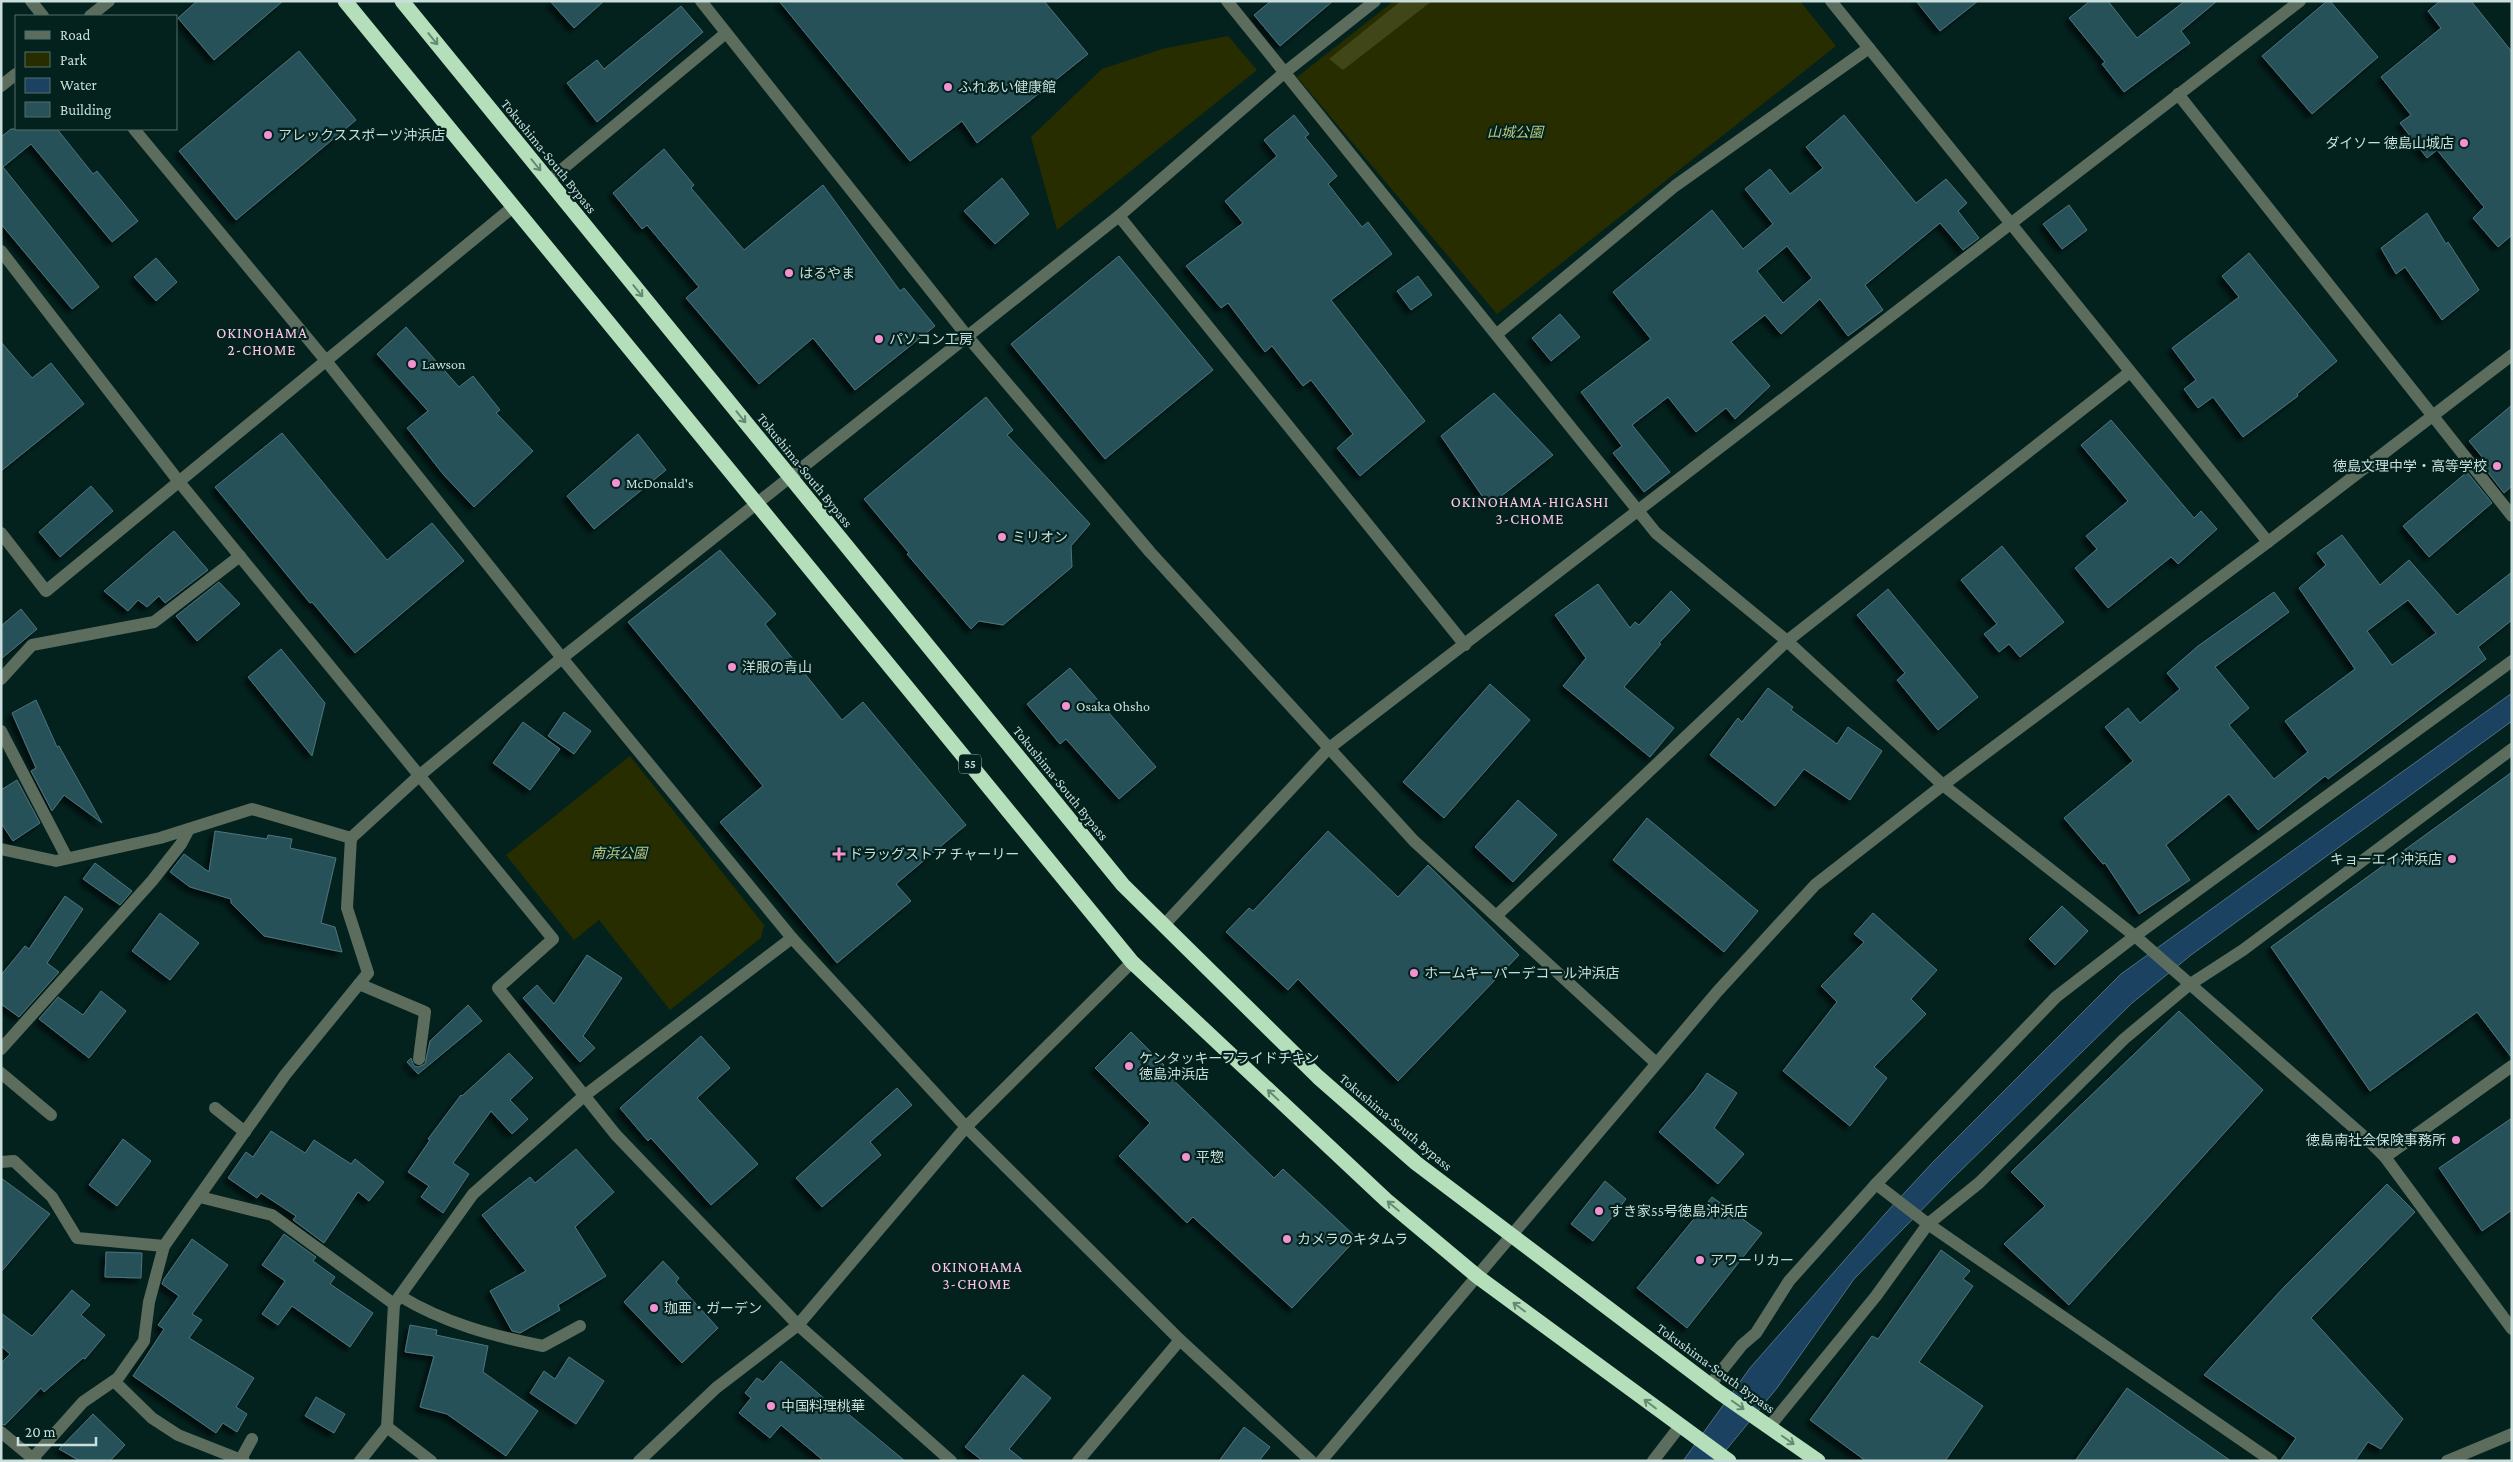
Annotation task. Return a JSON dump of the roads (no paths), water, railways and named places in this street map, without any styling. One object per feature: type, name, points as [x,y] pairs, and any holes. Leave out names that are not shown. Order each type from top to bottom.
[{"type":"highway","name":"55","points":[[345,1],[1132,962],[1386,1200],[1478,1276],[1727,1459]]},
{"type":"highway","name":"Tokushima-South Bypass","points":[[402,1],[1117,877],[1318,1077],[1416,1163],[1715,1389],[1818,1461]]},
{"type":"street","points":[[31,1],[41,15]]},
{"type":"street","points":[[91,15],[109,1]]},
{"type":"street","points":[[700,1],[967,336],[1150,552],[1414,841],[1656,1063]]},
{"type":"street","points":[[1227,1],[1497,334],[1637,513],[1656,533],[1787,641],[1943,785],[2135,936],[2385,1157],[2512,1329]]},
{"type":"street","points":[[1,1432],[35,1459],[83,1402],[114,1381],[144,1342],[149,1302],[164,1246],[286,1075],[368,973],[347,908],[351,838],[420,775],[562,658],[1119,216],[1284,73],[1375,1]]},
{"type":"street","points":[[1831,1],[2268,542]]},
{"type":"street","points":[[1164,925],[1328,749],[1637,513],[2009,223],[2300,1]]},
{"type":"street","points":[[548,181],[726,33]]},
{"type":"street","points":[[1497,334],[1675,186],[1869,48]]},
{"type":"street","points":[[1,86],[15,75]]},
{"type":"street","points":[[2178,94],[2512,516]]},
{"type":"street","points":[[135,130],[327,362],[562,658],[792,938],[966,1127],[1180,1340],[1311,1461]]},
{"type":"street","points":[[1,533],[46,591],[180,483],[513,207]]},
{"type":"street","points":[[1119,216],[1466,644]]},
{"type":"street","points":[[1,251],[180,483],[553,939],[498,988],[616,1135],[798,1324],[951,1461]]},
{"type":"street","points":[[1321,1461],[1656,1063],[1717,992],[1815,885],[1943,785],[2268,542],[2512,355]]},
{"type":"street","points":[[1496,916],[1787,641],[2130,372]]},
{"type":"street","points":[[1,679],[32,645],[154,622],[240,556]]},
{"type":"street","points":[[1715,1389],[1742,1345],[1756,1333],[1789,1281],[1876,1184],[2056,998],[2135,936],[2512,661]]},
{"type":"street","points":[[1,731],[66,858]]},
{"type":"street","points":[[1763,1423],[1876,1296],[1928,1224],[1979,1183],[2124,1039],[2189,985],[2243,950],[2512,749]]},
{"type":"street","points":[[1,849],[56,861],[160,838],[252,809],[351,838]]},
{"type":"street","points":[[1,1049],[152,881],[181,844],[189,829]]},
{"type":"street","points":[[360,1461],[387,1427],[397,1300],[473,1194],[584,1096],[792,938]]},
{"type":"street","points":[[639,1461],[716,1388],[798,1324],[966,1127],[1132,962]]},
{"type":"street","points":[[359,984],[425,1012],[419,1059]]},
{"type":"street","points":[[2385,1157],[2512,1066]]},
{"type":"street","points":[[1,1073],[51,1115]]},
{"type":"street","points":[[215,1108],[245,1132]]},
{"type":"street","points":[[1,1162],[14,1161],[52,1197],[77,1238],[164,1246]]},
{"type":"street","points":[[1876,1184],[1928,1224],[2272,1461]]},
{"type":"street","points":[[200,1197],[272,1215],[397,1300],[490,1336],[543,1346],[580,1326]]},
{"type":"street","points":[[1078,1461],[1180,1340]]},
{"type":"street","points":[[114,1381],[152,1418],[178,1435],[243,1460],[252,1439]]},
{"type":"street","points":[[387,1427],[431,1461]]},
{"type":"street","points":[[1653,1461],[1685,1429]]},
{"type":"street","points":[[2448,1461],[2512,1434]]},
{"type":"water","points":[[2512,693],[2512,721],[2191,955],[2132,1003],[1951,1180],[1854,1279],[1777,1388],[1717,1461],[1683,1461],[1750,1368],[1885,1214],[1933,1162],[2121,974]]},
{"type":"place","name":"ふれあい健康館","points":[[948,87]]},
{"type":"place","name":"アレックススポーツ沖浜店","points":[[268,135]]},
{"type":"place","name":"ダイソー 徳島山城店","points":[[2464,143]]},
{"type":"place","name":"はるやま","points":[[789,273]]},
{"type":"place","name":"パソコン工房","points":[[879,339]]},
{"type":"place","name":"Lawson","points":[[412,364]]},
{"type":"place","name":"徳島文理中学・高等学校","points":[[2497,466]]},
{"type":"place","name":"McDonald's","points":[[616,483]]},
{"type":"place","name":"ミリオン","points":[[1002,537]]},
{"type":"place","name":"洋服の青山","points":[[732,667]]},
{"type":"place","name":"Osaka Ohsho","points":[[1066,706]]},
{"type":"place","name":"ドラッグストア チャーリー","points":[[839,854]]},
{"type":"place","name":"キョーエイ沖浜店","points":[[2452,859]]},
{"type":"place","name":"ホームキーパーデコール沖浜店","points":[[1414,973]]},
{"type":"place","name":"ケンタッキーフライドチキン 徳島沖浜店","points":[[1129,1066]]},
{"type":"place","name":"徳島南社会保険事務所","points":[[2456,1140]]},
{"type":"place","name":"平惣","points":[[1186,1157]]},
{"type":"place","name":"すき家55号徳島沖浜店","points":[[1599,1211]]},
{"type":"place","name":"カメラのキタムラ","points":[[1287,1239]]},
{"type":"place","name":"アワーリカー","points":[[1700,1260]]},
{"type":"place","name":"珈亜・ガーデン","points":[[654,1308]]},
{"type":"place","name":"中国料理桃華","points":[[771,1406]]},
{"type":"district","name":"OKINOHAMA 2-CHOME","points":[[262,342]]},
{"type":"district","name":"OKINOHAMA-HIGASHI 3-CHOME","points":[[1530,510]]},
{"type":"district","name":"OKINOHAMA 3-CHOME","points":[[977,1276]]},
{"type":"park label","name":"山城公園","points":[[1515,132]]},
{"type":"park label","name":"南浜公園","points":[[619,853]]}]
